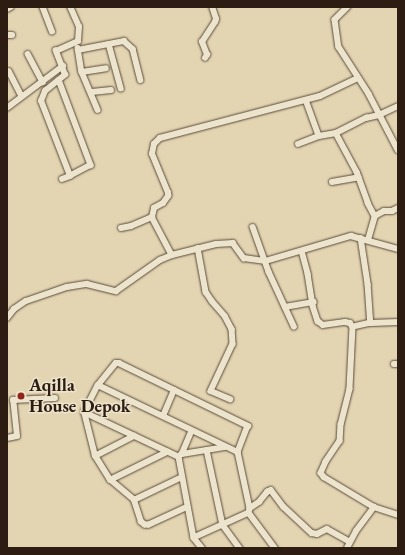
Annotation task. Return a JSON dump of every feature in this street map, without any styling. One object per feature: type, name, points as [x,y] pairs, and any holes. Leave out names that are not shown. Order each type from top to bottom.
[{"type":"street","points":[[7,9],[11,7]]},
{"type":"street","points":[[43,7],[52,30]]},
{"type":"street","points":[[70,7],[79,27],[78,50],[82,72],[92,92],[98,110]]},
{"type":"street","points":[[205,58],[207,55],[202,42],[216,19],[212,7]]},
{"type":"street","points":[[348,7],[334,20],[339,47],[369,94],[398,150]]},
{"type":"street","points":[[70,176],[41,101],[45,91],[65,75],[63,66],[56,51],[78,41]]},
{"type":"street","points":[[78,50],[124,41],[133,49],[141,80]]},
{"type":"street","points":[[109,44],[121,88]]},
{"type":"street","points":[[28,54],[43,82]]},
{"type":"street","points":[[8,104],[43,82],[63,66]]},
{"type":"street","points":[[82,72],[106,68]]},
{"type":"street","points":[[8,71],[22,96]]},
{"type":"street","points":[[172,255],[152,217],[154,208],[166,201],[168,193],[152,154],[154,144],[160,138],[320,96],[358,78]]},
{"type":"street","points":[[59,80],[91,165],[62,179]]},
{"type":"street","points":[[92,92],[111,90]]},
{"type":"street","points":[[306,100],[319,136]]},
{"type":"street","points":[[298,144],[319,136],[336,133],[366,118],[379,115],[398,106]]},
{"type":"street","points":[[336,133],[359,177],[368,203],[375,216],[368,240]]},
{"type":"street","points":[[332,182],[359,177]]},
{"type":"street","points":[[375,216],[384,211],[392,211],[398,208]]},
{"type":"street","points":[[121,228],[131,226],[152,217]]},
{"type":"street","points":[[253,226],[266,261],[294,326]]},
{"type":"street","points":[[7,318],[14,309],[26,300],[67,287],[87,284],[116,291],[130,283],[154,264],[172,255],[230,242],[235,244],[244,258],[266,261],[351,236],[398,249]]},
{"type":"street","points":[[361,238],[371,323]]},
{"type":"street","points":[[198,248],[206,292],[212,302],[225,316],[232,329],[232,344],[211,391],[230,399]]},
{"type":"street","points":[[302,251],[314,302],[313,306],[320,324],[345,322],[350,323],[353,327],[350,389],[341,424],[340,441],[326,462],[321,473],[324,478],[374,507],[398,515]]},
{"type":"street","points":[[285,307],[314,302]]},
{"type":"street","points":[[353,327],[371,323],[398,322]]},
{"type":"street","points":[[188,507],[149,525],[145,525],[141,522],[134,500],[110,480],[95,456],[84,412],[98,385],[113,365],[119,363],[246,424],[248,428],[238,452],[249,510],[275,548]]},
{"type":"street","points":[[98,385],[238,452]]},
{"type":"street","points":[[163,416],[174,390]]},
{"type":"street","points":[[7,438],[17,436],[10,412],[13,400],[55,398]]},
{"type":"street","points":[[84,412],[167,452],[180,456],[225,447]]},
{"type":"street","points":[[192,431],[180,456],[182,477],[194,538],[202,548]]},
{"type":"street","points":[[95,456],[134,436]]},
{"type":"street","points":[[207,450],[223,525],[240,548]]},
{"type":"street","points":[[110,480],[167,452]]},
{"type":"street","points":[[134,500],[182,477]]},
{"type":"street","points":[[194,538],[223,525],[249,510],[259,502],[267,492],[271,490],[284,507],[312,534],[317,534],[327,529],[349,545],[374,507]]},
{"type":"place","name":"Aqilla House Depok","points":[[21,396]]}]
